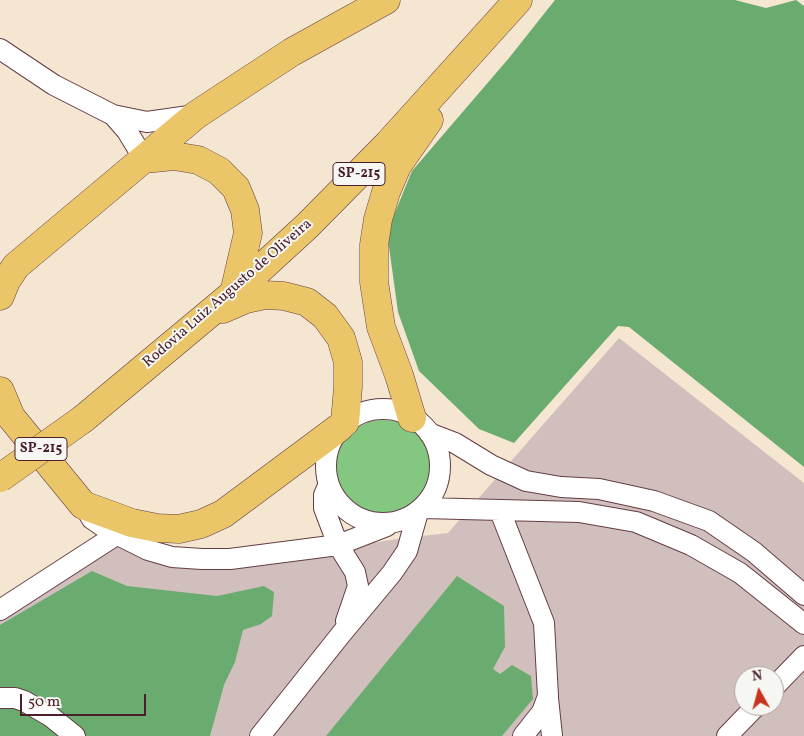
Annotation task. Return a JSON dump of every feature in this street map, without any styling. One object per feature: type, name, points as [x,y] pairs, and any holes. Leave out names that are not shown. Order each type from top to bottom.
[{"type":"highway","points":[[0,296],[6,281],[16,266],[196,115],[292,52],[386,0]]},
{"type":"highway","name":"Rodovia Luiz Augusto de Oliveira","points":[[0,478],[83,419],[234,293],[328,205],[389,143],[518,0]]},
{"type":"highway","points":[[421,426],[381,327],[374,282],[374,245],[378,218],[397,166],[476,48]]},
{"type":"highway","points":[[144,159],[174,156],[198,160],[219,171],[236,188],[245,210],[248,233],[234,293]]},
{"type":"highway","points":[[0,391],[11,418],[84,505],[132,523],[157,528],[179,529],[201,524],[223,514],[342,424],[348,362],[341,338],[324,316],[306,302],[284,296],[265,295],[246,299],[208,315]]},
{"type":"street","points":[[0,49],[54,85],[113,115],[147,122],[196,115]]},
{"type":"street","points":[[113,115],[128,131],[144,159]]},
{"type":"street","points":[[342,633],[358,586],[356,572],[338,546],[324,508],[324,495],[328,486],[326,458],[342,424],[359,413],[379,409],[397,412],[491,465],[526,481],[561,487],[599,489],[654,500],[709,522],[754,552],[804,595]]},
{"type":"street","points":[[260,736],[377,592],[407,551],[421,510],[435,492],[440,472],[438,452],[421,426]]},
{"type":"street","points":[[328,486],[343,509],[367,522],[394,523]]},
{"type":"street","points":[[84,505],[92,519],[148,550],[172,557],[202,559],[230,559],[338,546],[407,519],[421,510],[579,512],[636,522],[691,544],[740,573],[804,624]]},
{"type":"street","points":[[500,511],[544,623],[552,736]]},
{"type":"street","points":[[0,610],[116,534]]},
{"type":"street","points":[[784,677],[804,656]]},
{"type":"street","points":[[523,736],[542,712],[548,696]]},
{"type":"street","points":[[0,698],[15,698],[24,701],[50,716],[75,736]]},
{"type":"street","points":[[727,736],[746,716]]},
{"type":"shaded area","points":[[619,338],[804,483],[804,736],[0,736],[0,597],[101,534],[140,551],[323,551],[448,533]]},
{"type":"green space","points":[[555,0],[735,0],[766,8],[796,0],[804,6],[804,467],[629,327],[618,326],[514,443],[479,429],[419,371],[398,312],[387,232],[412,171],[509,58]]},
{"type":"green space","points":[[383,420],[401,424],[417,434],[427,450],[431,468],[427,486],[417,502],[401,512],[383,516],[365,512],[349,502],[339,486],[335,468],[339,450],[349,434],[365,424]]},
{"type":"green space","points":[[92,571],[127,586],[217,596],[264,586],[274,592],[272,616],[261,624],[243,630],[235,662],[224,685],[210,736],[0,736],[0,625]]},
{"type":"green space","points":[[457,576],[504,606],[505,647],[493,669],[500,674],[512,665],[531,676],[533,699],[502,736],[326,736]]}]
